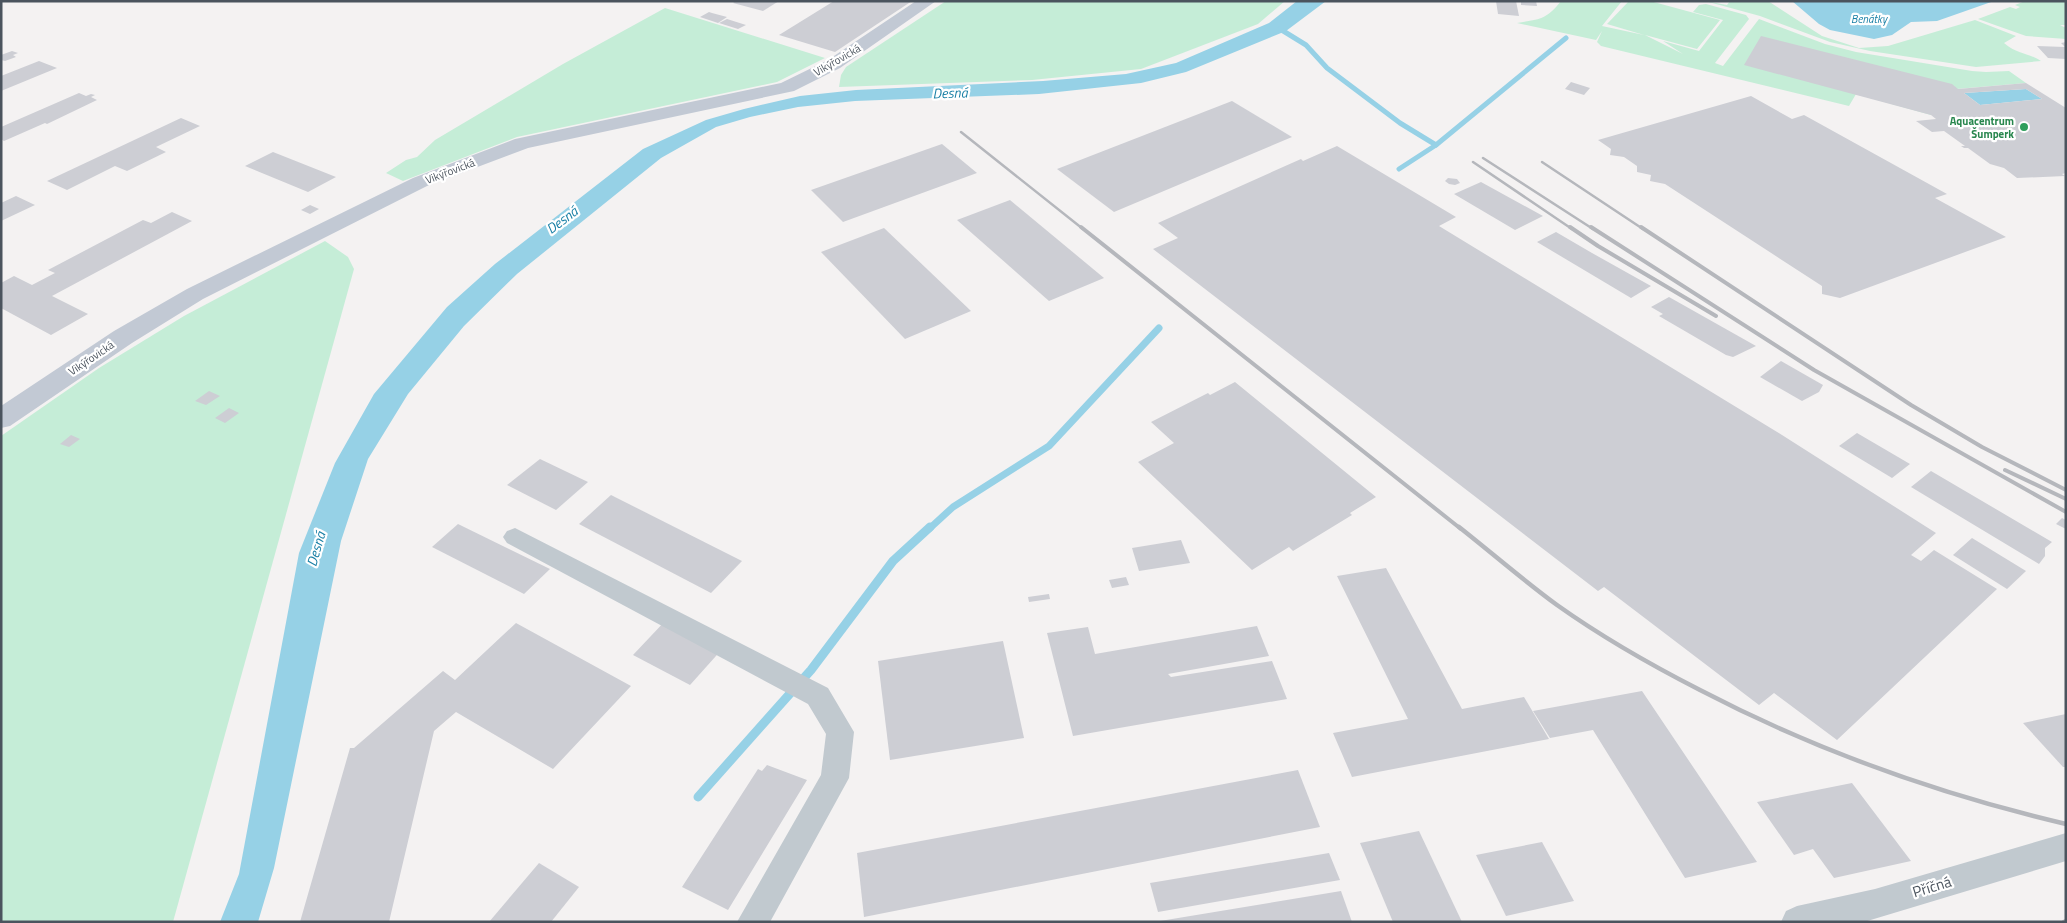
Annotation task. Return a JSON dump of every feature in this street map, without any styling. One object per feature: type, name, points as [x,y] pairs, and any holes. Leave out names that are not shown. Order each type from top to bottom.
[{"type":"street","name":"Vikýřovická","points":[[1,419],[123,337],[195,294],[420,182],[522,143],[787,87],[834,64],[928,1]]},
{"type":"street","points":[[515,537],[818,696],[827,710],[840,732],[835,778],[753,922]]},
{"type":"street","name":"Příčná","points":[[1797,922],[1874,904],[2066,847]]},
{"type":"green space","points":[[946,1],[1285,1],[1258,24],[1141,69],[1032,80],[839,87],[841,75],[846,67]]},
{"type":"green space","points":[[1561,1],[1622,1],[1602,26],[1644,35],[1607,24],[1629,1],[1650,1],[1720,20],[1697,49],[1645,35],[1683,54],[1663,41],[1699,51],[1723,20],[1693,12],[1699,5],[1706,4],[1746,15],[1749,19],[1715,63],[1723,66],[1759,19],[1825,44],[1856,52],[1972,71],[2009,71],[2026,83],[1945,90],[1931,115],[1856,94],[1849,106],[1601,46],[1597,42],[1602,31],[1596,40],[1517,23],[1542,18],[1551,12]]},
{"type":"green space","points":[[1705,1],[1727,5],[1730,1],[1768,1],[1822,36],[1859,48],[1888,46],[1975,20],[2016,36],[2004,43],[2014,50],[2041,61],[1976,67],[1870,51],[1830,42],[1760,16]]},
{"type":"green space","points":[[2025,1],[2066,1],[2066,25],[2060,25],[2066,28],[2066,39],[2026,36],[1978,19],[2010,7],[2016,9],[2020,7],[2015,5]]},
{"type":"green space","points":[[665,8],[825,58],[777,82],[517,137],[403,181],[386,173],[406,160],[417,157],[435,140],[563,64]]},
{"type":"green space","points":[[325,241],[348,257],[354,269],[173,922],[1,922],[1,436],[99,368],[184,316]]},
{"type":"water","name":"Desná","points":[[1297,1],[1326,1],[1286,31],[1186,72],[1141,83],[1039,94],[855,101],[798,107],[750,117],[716,127],[661,158],[517,274],[464,326],[408,394],[368,459],[341,541],[274,868],[258,922],[220,922],[239,874],[299,553],[335,463],[374,394],[447,307],[495,264],[643,149],[706,120],[800,96],[856,90],[1043,81],[1126,74],[1176,63],[1269,23]]},
{"type":"water","name":"Benátky","points":[[1792,1],[1994,1],[1937,21],[1911,22],[1892,35],[1874,39],[1830,30],[1819,24]]},
{"type":"water","points":[[2026,89],[2042,99],[1980,105],[1964,93]]},
{"type":"building","points":[[736,1],[779,1],[763,11],[733,3]]},
{"type":"building","points":[[834,1],[912,1],[835,52],[779,35]]},
{"type":"building","points":[[1496,1],[1516,1],[1519,16],[1498,14]]},
{"type":"building","points":[[1521,1],[1536,1],[1537,6],[1521,5]]},
{"type":"building","points":[[709,12],[727,17],[718,23],[700,17]]},
{"type":"building","points":[[727,19],[746,25],[738,29],[719,23]]},
{"type":"building","points":[[1761,36],[1952,84],[1958,89],[2026,83],[2066,108],[2066,173],[2062,174],[2065,176],[2017,178],[2004,168],[1990,164],[1968,148],[1964,148],[1961,146],[1965,146],[1944,131],[1932,132],[1916,121],[1936,119],[1931,115],[1744,65]],"holes":[[[2026,89],[2042,99],[1980,105],[1964,93]]]},
{"type":"building","points":[[2066,42],[2066,59],[2048,58],[2037,46],[2065,47],[2061,43]]},
{"type":"building","points":[[12,51],[18,53],[13,55],[16,57],[5,61],[1,60],[1,55]]},
{"type":"building","points":[[39,61],[57,68],[1,91],[1,76]]},
{"type":"building","points":[[1571,82],[1590,88],[1584,95],[1565,89]]},
{"type":"building","points":[[79,93],[86,96],[95,95],[91,97],[97,100],[47,124],[45,123],[4,141],[1,139],[1,127]]},
{"type":"building","points":[[1751,96],[1792,119],[1804,115],[1947,194],[1935,198],[2006,237],[1840,298],[1822,294],[1822,286],[1665,184],[1650,181],[1651,175],[1637,172],[1637,166],[1624,157],[1610,155],[1611,149],[1598,140]]},
{"type":"building","points":[[1232,101],[1292,137],[1114,212],[1057,169]]},
{"type":"building","points":[[181,118],[200,126],[156,147],[166,152],[127,171],[115,166],[67,190],[47,181]]},
{"type":"building","points":[[942,144],[977,173],[843,222],[811,190]]},
{"type":"building","points":[[1337,146],[1456,217],[1439,226],[1782,435],[1936,533],[1911,555],[1921,561],[1934,550],[1997,589],[1837,740],[1774,693],[1759,705],[1604,587],[1598,591],[1153,249],[1178,238],[1158,223],[1301,159],[1303,161]]},
{"type":"building","points":[[273,152],[336,177],[308,192],[245,166]]},
{"type":"building","points":[[1448,178],[1457,179],[1460,183],[1455,185],[1449,184],[1445,181]]},
{"type":"building","points":[[1481,182],[1543,216],[1515,230],[1454,194]]},
{"type":"building","points":[[16,196],[35,205],[1,221],[1,203]]},
{"type":"building","points":[[1010,200],[1104,278],[1049,301],[957,220]]},
{"type":"building","points":[[310,205],[319,209],[310,214],[301,210]]},
{"type":"building","points":[[172,212],[192,221],[52,296],[88,314],[51,335],[1,308],[1,283],[14,276],[32,285],[55,273],[48,270],[143,220],[151,223]]},
{"type":"building","points":[[884,228],[971,311],[905,339],[821,252]]},
{"type":"building","points":[[1556,232],[1651,286],[1631,298],[1537,242]]},
{"type":"building","points":[[1669,297],[1756,346],[1733,357],[1726,355],[1659,316],[1663,314],[1651,307]]},
{"type":"building","points":[[1781,361],[1823,385],[1819,392],[1802,401],[1760,377]]},
{"type":"building","points":[[1235,382],[1376,497],[1350,513],[1352,515],[1293,551],[1289,547],[1252,570],[1138,462],[1174,443],[1151,422],[1208,393],[1210,395]]},
{"type":"building","points":[[209,391],[220,396],[206,405],[195,401]]},
{"type":"building","points":[[229,408],[239,413],[225,423],[215,418]]},
{"type":"building","points":[[1857,433],[1910,464],[1892,478],[1839,446]]},
{"type":"building","points":[[71,435],[80,439],[69,447],[60,444]]},
{"type":"building","points":[[540,459],[588,482],[556,510],[507,485]]},
{"type":"building","points":[[1931,471],[2052,542],[2045,548],[2045,556],[2039,564],[1911,487]]},
{"type":"building","points":[[611,495],[742,561],[711,593],[579,524]]},
{"type":"building","points":[[2062,518],[2066,520],[2066,529],[2056,524]]},
{"type":"building","points":[[458,524],[550,569],[524,594],[432,547]]},
{"type":"building","points":[[1972,538],[2026,571],[2007,589],[1953,555]]},
{"type":"building","points":[[1181,540],[1190,563],[1139,571],[1132,548]]},
{"type":"building","points":[[1386,568],[1462,709],[1524,697],[1549,739],[1352,777],[1333,733],[1408,719],[1337,576]]},
{"type":"building","points":[[1126,577],[1129,585],[1112,588],[1109,580]]},
{"type":"building","points":[[1049,594],[1050,599],[1029,602],[1028,597]]},
{"type":"building","points":[[667,619],[724,647],[690,685],[633,655]]},
{"type":"building","points":[[516,623],[631,686],[553,769],[456,712],[434,731],[389,922],[300,922],[350,748],[354,748],[443,671],[455,680]]},
{"type":"building","points":[[1257,626],[1269,656],[1168,674],[1171,677],[1272,661],[1287,699],[1073,736],[1047,633],[1088,627],[1095,654]]},
{"type":"building","points":[[1003,641],[1024,738],[890,760],[878,661]]},
{"type":"building","points":[[1642,691],[1757,862],[1685,878],[1593,730],[1550,738],[1533,711]]},
{"type":"building","points":[[2066,714],[2066,767],[2063,767],[2023,723]]},
{"type":"building","points":[[767,765],[807,780],[728,910],[682,887],[758,769],[762,771]]},
{"type":"building","points":[[1298,770],[1320,827],[864,917],[857,853]]},
{"type":"building","points":[[1852,783],[1911,861],[1834,878],[1813,849],[1794,855],[1757,802]]},
{"type":"building","points":[[1419,831],[1462,922],[1393,922],[1360,843]]},
{"type":"building","points":[[1542,842],[1574,901],[1506,916],[1476,855]]},
{"type":"building","points":[[1329,853],[1340,880],[1158,912],[1150,883]]},
{"type":"building","points":[[539,863],[579,887],[551,922],[489,922]]},
{"type":"building","points":[[1341,891],[1352,922],[1160,922],[1160,921]]},
{"type":"waterway","points":[[1280,29],[1306,45],[1327,68],[1400,123],[1436,145]]},
{"type":"waterway","points":[[1436,145],[1566,38]]},
{"type":"waterway","points":[[1399,169],[1436,145]]},
{"type":"waterway","points":[[929,529],[953,507],[1049,446],[1159,328]]},
{"type":"waterway","points":[[698,797],[811,670],[893,561],[930,527]]},
{"type":"railway","points":[[961,132],[1083,229]]},
{"type":"railway","points":[[1483,158],[1593,229]]},
{"type":"railway","points":[[1473,162],[1572,229]]},
{"type":"railway","points":[[1542,162],[1643,229]]},
{"type":"railway","points":[[1081,227],[1461,529]]},
{"type":"railway","points":[[1570,227],[1598,246],[1716,316]]},
{"type":"railway","points":[[1591,227],[1814,370],[2066,512]]},
{"type":"railway","points":[[1641,227],[1911,405],[1982,447],[2066,490]]},
{"type":"railway","points":[[2005,470],[2066,499]]},
{"type":"railway","points":[[1459,527],[1545,596],[1591,628],[1663,671],[1744,712],[1879,769],[1971,799],[2066,824]]},
{"type":"place","name":"Aquacentrum Šumperk","points":[[2024,127]]}]
